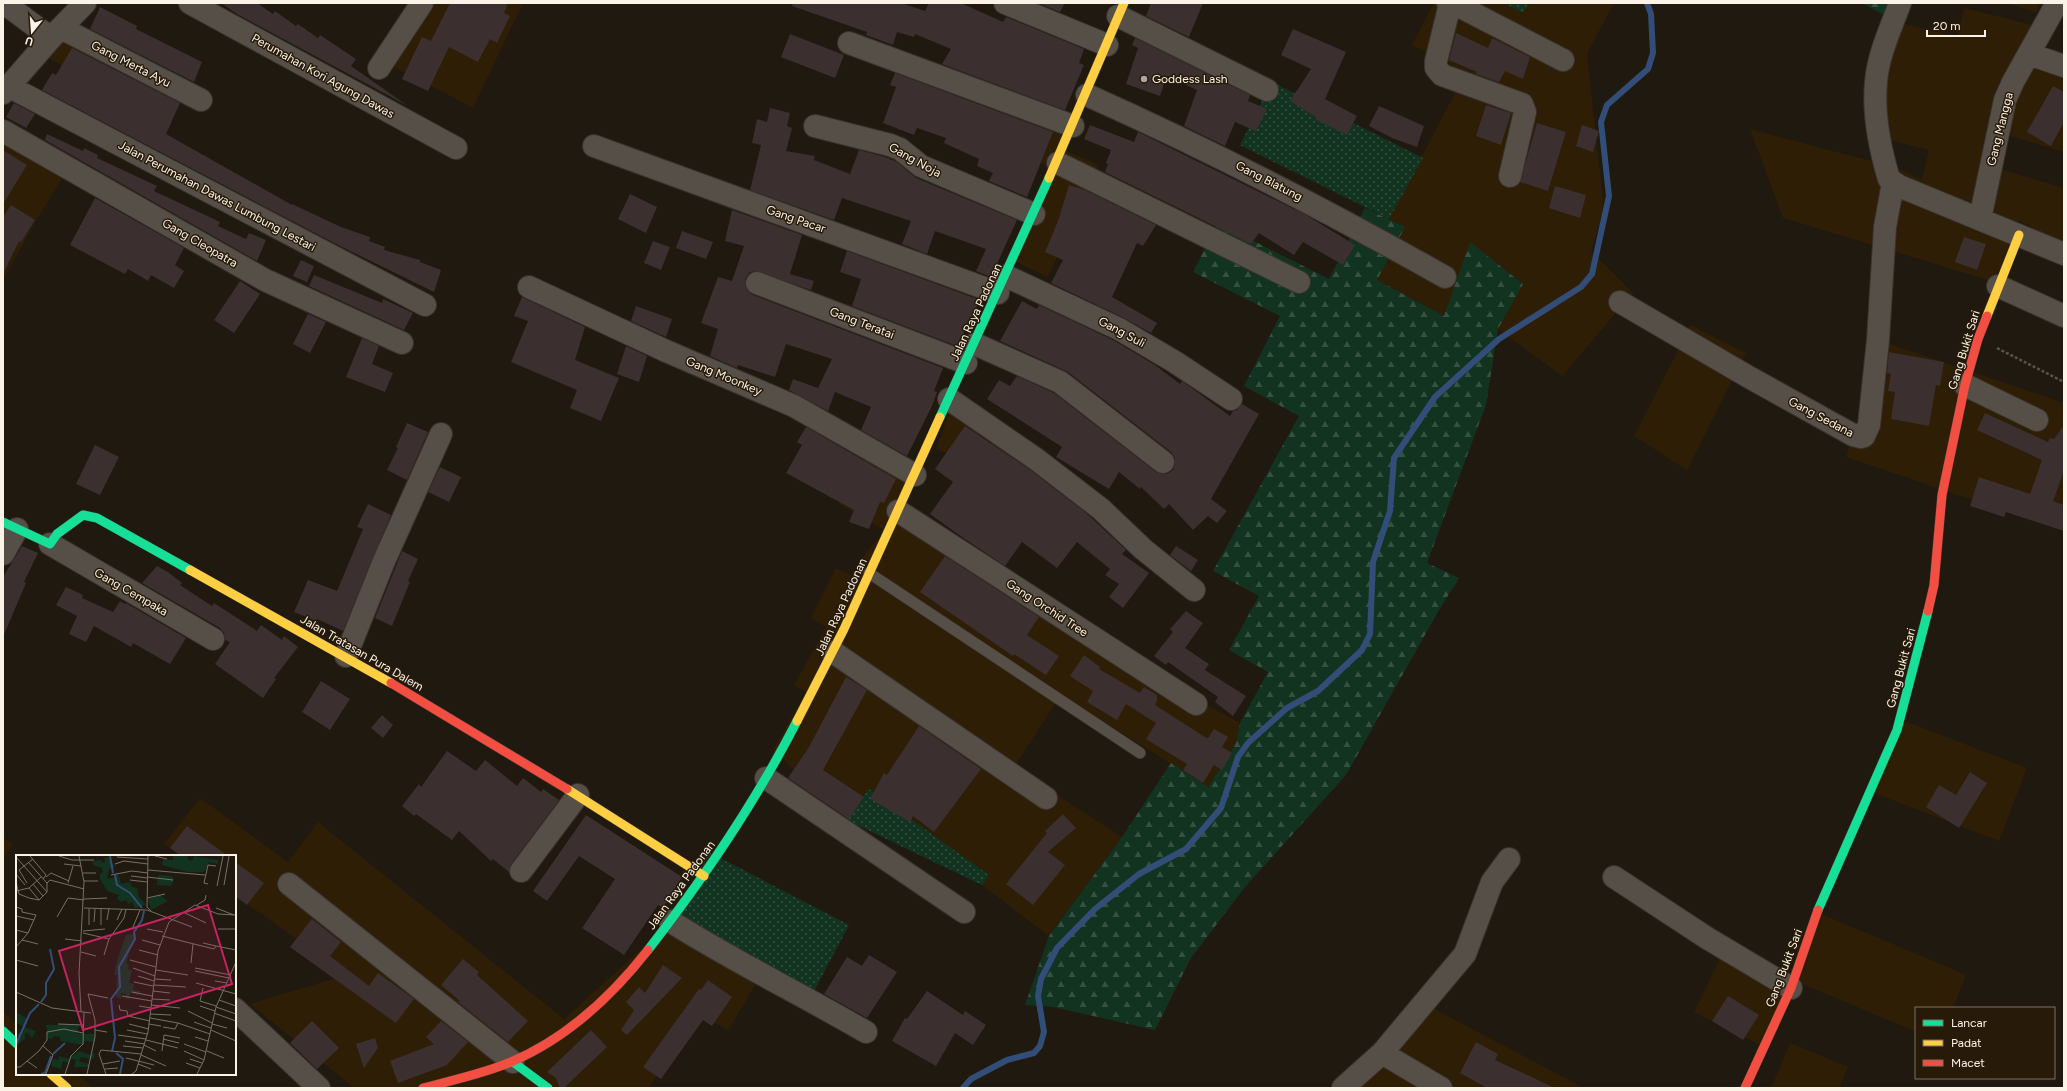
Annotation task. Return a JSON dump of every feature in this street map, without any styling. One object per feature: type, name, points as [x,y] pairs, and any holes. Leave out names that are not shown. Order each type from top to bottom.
[{"type":"street","name":"Gang Merta Ayu","points":[[4,3],[56,33],[201,100]]},
{"type":"street","points":[[6,90],[56,33],[85,3]]},
{"type":"street","name":"Perumahan Kori Agung Dawas","points":[[190,3],[456,148]]},
{"type":"street","points":[[379,68],[422,3]]},
{"type":"street","points":[[1005,3],[1107,45]]},
{"type":"street","points":[[1448,3],[1449,8],[1436,61],[1439,72],[1442,75],[1522,104],[1524,107],[1525,112],[1510,176]]},
{"type":"street","points":[[1453,3],[1563,60]]},
{"type":"street","points":[[1900,3],[1882,54],[1876,81],[1875,106],[1878,130],[1888,176],[1893,183],[2064,254]]},
{"type":"street","name":"Gang Mangga","points":[[1980,219],[2005,100],[2013,82],[2057,3]]},
{"type":"street","points":[[1121,10],[1267,90]]},
{"type":"street","name":"Jalan Raya Padonan","points":[[423,1088],[514,1062],[562,1034],[607,994],[636,964],[693,894],[726,844],[807,707],[1058,163],[1121,10]]},
{"type":"street","points":[[849,42],[1073,126]]},
{"type":"street","points":[[2029,54],[2064,66]]},
{"type":"street","name":"Jalan Perumahan Dawas Lumbung Lestari","points":[[6,90],[425,305]]},
{"type":"street","name":"Gang Blatung","points":[[1087,95],[1255,173],[1347,221],[1445,277]]},
{"type":"street","name":"Gang Noja","points":[[815,126],[890,145],[900,149],[921,166],[1034,214]]},
{"type":"street","name":"Gang Cleopatra","points":[[3,131],[265,280],[402,343]]},
{"type":"street","name":"Gang Pacar","points":[[594,146],[742,201],[1002,285]]},
{"type":"street","points":[[1058,163],[1299,282]]},
{"type":"street","name":"Gang Sedana","points":[[1620,302],[1747,376],[1853,435],[1861,437],[1864,436],[1869,425],[1878,340],[1885,227],[1893,183]]},
{"type":"street","name":"Gang Bukit Sari","points":[[1745,1088],[1791,988],[1820,905],[1897,730],[1920,647],[1934,585],[1942,495],[1965,385],[1978,339],[2019,235]]},
{"type":"street","name":"Gang Teratai","points":[[757,283],[1060,382],[1163,462]]},
{"type":"street","name":"Gang Suli","points":[[1002,285],[1119,330],[1175,362],[1231,399]]},
{"type":"street","points":[[1998,286],[2064,316]]},
{"type":"street","name":"Gang Moonkey","points":[[529,287],[666,351],[794,406],[915,475]]},
{"type":"street","points":[[1965,385],[2037,420]]},
{"type":"street","points":[[949,399],[1036,459],[1095,504],[1143,548],[1194,590]]},
{"type":"street","points":[[346,656],[384,561],[440,434]]},
{"type":"street","name":"Gang Orchid Tree","points":[[898,511],[1196,704]]},
{"type":"street","name":"Jalan Tratasan Pura Dalem","points":[[50,544],[58,534],[82,515],[97,518],[346,656],[578,795],[704,876]]},
{"type":"street","points":[[3,554],[10,525],[50,544]]},
{"type":"street","name":"Gang Cempaka","points":[[50,544],[213,639]]},
{"type":"street","points":[[833,652],[1046,798]]},
{"type":"street","points":[[766,778],[964,912]]},
{"type":"street","points":[[521,871],[578,795]]},
{"type":"street","points":[[1343,1088],[1382,1053],[1465,954],[1492,882],[1509,859]]},
{"type":"street","points":[[1614,877],[1707,938],[1791,988]]},
{"type":"street","points":[[289,884],[548,1088]]},
{"type":"street","points":[[670,921],[703,942],[805,996],[866,1032]]},
{"type":"street","points":[[236,1010],[319,1088]]},
{"type":"street","points":[[3,1031],[16,1043]]},
{"type":"street","points":[[1382,1053],[1441,1088]]},
{"type":"street","points":[[52,1075],[67,1088]]},
{"type":"lane","points":[[869,573],[1140,753]]},
{"type":"path","points":[[1978,339],[2064,382]]},
{"type":"shaded area","points":[[425,3],[523,3],[473,108],[391,65]]},
{"type":"shaded area","points":[[1434,3],[1504,3],[1523,13],[1529,3],[1614,3],[1587,54],[1604,209],[1591,251],[1633,293],[1562,376],[1498,329],[1523,284],[1470,243],[1444,316],[1376,280],[1404,227],[1389,219],[1466,72],[1412,45]]},
{"type":"shaded area","points":[[2007,3],[2039,3],[2036,13]]},
{"type":"shaded area","points":[[1964,8],[2041,27],[2021,48],[2064,61],[2064,152],[1998,132],[1990,166],[2064,188],[2064,243],[2019,221],[1995,282],[1783,218],[1750,129],[1897,168],[1922,180],[1929,150],[1869,135],[1897,22],[1957,37]]},
{"type":"shaded area","points":[[63,29],[94,53],[78,75],[44,55]]},
{"type":"shaded area","points":[[1031,99],[1073,117],[1060,148],[1099,165],[1048,277],[1010,259],[1051,168],[1009,149]]},
{"type":"shaded area","points":[[3,135],[65,174],[37,219],[3,280]]},
{"type":"shaded area","points":[[1691,325],[1746,353],[1687,470],[1634,436]]},
{"type":"shaded area","points":[[1884,342],[2064,403],[2064,531],[1846,457]]},
{"type":"shaded area","points":[[955,398],[987,411],[968,461],[936,449]]},
{"type":"shaded area","points":[[875,442],[925,465],[896,510],[1042,615],[1240,723],[1236,743],[1208,787],[1061,695],[1014,767],[1122,837],[1049,936],[982,885],[989,875],[869,789],[845,819],[773,750],[806,692],[794,685],[826,627],[811,618],[836,568],[852,576],[865,554],[885,530],[839,504]]},
{"type":"shaded area","points":[[1902,720],[2027,768],[1999,841],[1874,793]]},
{"type":"shaded area","points":[[200,798],[288,862],[318,822],[564,1019],[673,920],[765,968],[728,1031],[695,1011],[649,1088],[354,1088],[250,1004],[346,975],[236,896],[236,855],[180,855],[164,844]]},
{"type":"shaded area","points":[[3,837],[13,845],[3,857]]},
{"type":"shaded area","points":[[1817,912],[1966,975],[1953,1007],[1915,1007],[1915,1032],[1791,979],[1759,1044],[1694,1012],[1727,944],[1790,979]]},
{"type":"shaded area","points":[[1429,1006],[1584,1088],[1356,1088]]},
{"type":"shaded area","points":[[3,1012],[16,1023],[16,1075],[78,1075],[93,1088],[3,1088]]},
{"type":"shaded area","points":[[1790,1043],[1848,1067],[1840,1088],[1771,1088]]},
{"type":"green space","points":[[1504,3],[1529,3],[1523,13]]},
{"type":"green space","points":[[1862,3],[1902,3],[1897,22]]},
{"type":"green space","points":[[1272,82],[1423,158],[1389,219],[1240,145]]},
{"type":"green space","points":[[1365,208],[1405,227],[1377,280],[1444,316],[1470,242],[1523,284],[1498,329],[1486,405],[1427,563],[1459,578],[1439,610],[1346,775],[1245,887],[1191,958],[1155,1030],[1053,1007],[1025,1005],[1049,936],[1122,837],[1171,763],[1208,787],[1236,743],[1240,723],[1268,672],[1229,650],[1259,596],[1213,571],[1299,416],[1244,386],[1280,316],[1193,272],[1218,223],[1329,279]]},
{"type":"green space","points":[[869,789],[989,875],[982,885],[845,819]]},
{"type":"green space","points":[[709,852],[849,925],[812,995],[673,920]]},
{"type":"building","points":[[221,3],[257,3],[273,14],[275,11],[296,26],[298,24],[318,38],[320,35],[356,59],[351,66],[408,106],[237,14]]},
{"type":"building","points":[[450,3],[508,3],[504,13],[510,16],[497,43],[490,39],[478,62],[449,47],[428,91],[402,79],[422,37],[431,41]]},
{"type":"building","points":[[793,3],[901,3],[925,11],[929,3],[961,3],[1003,22],[1006,17],[1084,49],[1079,63],[1084,65],[1065,110],[942,64],[951,49],[915,34],[914,37],[897,32],[893,45],[866,35],[867,32],[792,6]]},
{"type":"building","points":[[1038,3],[1065,3],[1060,12]]},
{"type":"building","points":[[1151,3],[1203,3],[1189,37],[1146,16]]},
{"type":"building","points":[[100,7],[137,26],[136,29],[202,62],[194,82],[90,29]]},
{"type":"building","points":[[1293,29],[1346,52],[1325,99],[1357,116],[1347,135],[1315,119],[1316,117],[1290,101],[1311,69],[1281,55]]},
{"type":"building","points":[[1456,33],[1488,48],[1492,38],[1530,57],[1523,79],[1505,71],[1499,82],[1476,74],[1477,72],[1449,60]]},
{"type":"building","points":[[790,34],[844,55],[835,78],[781,57]]},
{"type":"building","points":[[1135,38],[1250,95],[1248,101],[1267,109],[1256,131],[1235,122],[1225,146],[1184,126],[1197,90],[1167,76],[1160,96],[1126,84],[1138,48],[1132,45]]},
{"type":"building","points":[[72,48],[180,103],[166,134],[292,205],[341,227],[370,237],[369,241],[385,247],[384,250],[420,260],[420,262],[441,270],[434,292],[340,246],[42,90],[52,73],[56,75]]},
{"type":"building","points":[[895,73],[1053,132],[1027,197],[989,181],[993,173],[977,166],[979,159],[944,143],[946,138],[917,128],[914,135],[883,123],[896,87],[890,85]]},
{"type":"building","points":[[2053,86],[2064,92],[2064,122],[2051,146],[2027,132]]},
{"type":"building","points":[[14,103],[35,114],[26,128],[6,117]]},
{"type":"building","points":[[1486,105],[1511,113],[1501,145],[1476,136]]},
{"type":"building","points":[[1379,106],[1424,126],[1417,147],[1392,138],[1369,126]]},
{"type":"building","points":[[770,108],[790,113],[787,126],[792,128],[786,151],[815,156],[814,160],[850,174],[859,150],[885,157],[897,162],[916,178],[1017,220],[991,277],[976,271],[986,249],[935,231],[927,254],[902,244],[911,221],[842,198],[834,220],[750,190],[761,145],[752,143],[757,119],[767,122]]},
{"type":"building","points":[[1537,123],[1566,132],[1548,191],[1520,182]]},
{"type":"building","points":[[1090,125],[1134,142],[1138,132],[1306,215],[1355,245],[1343,265],[1303,242],[1294,255],[1259,233],[1251,244],[1105,172],[1108,164],[1106,163],[1111,150],[1084,139]]},
{"type":"building","points":[[1582,125],[1599,131],[1593,152],[1576,146]]},
{"type":"building","points":[[47,134],[83,151],[84,148],[98,155],[97,158],[157,186],[154,191],[220,222],[218,226],[246,239],[249,233],[266,240],[257,261],[45,140]]},
{"type":"building","points":[[3,150],[27,165],[3,204]]},
{"type":"building","points":[[1069,185],[1085,190],[1156,225],[1143,246],[1137,243],[1112,297],[1157,323],[1151,333],[1124,318],[1051,283],[1063,260],[1045,252],[1058,221]]},
{"type":"building","points":[[1555,186],[1586,195],[1580,218],[1549,208]]},
{"type":"building","points":[[630,194],[657,207],[646,233],[618,219]]},
{"type":"building","points":[[95,198],[184,248],[175,265],[184,271],[174,288],[151,275],[148,281],[128,269],[125,274],[70,245]]},
{"type":"building","points":[[11,205],[35,220],[21,242],[19,241],[3,274],[3,217]]},
{"type":"building","points":[[732,210],[802,235],[790,274],[814,281],[811,290],[755,271],[749,273],[745,279],[745,285],[748,291],[753,295],[943,368],[934,391],[937,392],[932,406],[907,456],[861,430],[871,407],[835,392],[828,411],[789,390],[793,379],[818,388],[832,359],[786,344],[775,377],[738,365],[737,368],[710,356],[718,329],[701,323],[718,277],[732,281],[744,246],[725,241]]},
{"type":"building","points":[[682,231],[713,242],[706,259],[676,248]]},
{"type":"building","points":[[1964,237],[1986,244],[1977,270],[1955,262]]},
{"type":"building","points":[[653,241],[670,247],[661,270],[644,263]]},
{"type":"building","points":[[847,251],[980,300],[957,346],[852,306],[861,279],[840,272]]},
{"type":"building","points":[[301,260],[314,266],[307,282],[293,276]]},
{"type":"building","points":[[314,275],[382,303],[383,299],[413,313],[404,330],[309,286]]},
{"type":"building","points":[[240,281],[260,294],[234,333],[214,320]]},
{"type":"building","points":[[522,297],[585,327],[575,360],[619,378],[601,421],[570,408],[577,390],[511,362],[528,321],[514,316]]},
{"type":"building","points":[[1022,301],[1037,309],[1039,305],[1113,340],[1155,365],[1180,384],[1182,381],[1230,416],[1233,411],[1237,410],[1242,404],[1259,414],[1211,499],[1227,511],[1217,523],[1208,516],[1193,530],[1169,504],[1164,509],[1141,487],[1140,489],[1119,472],[1109,489],[1056,457],[1062,447],[987,399],[999,380],[1010,386],[1017,376],[1054,393],[1156,472],[1167,474],[1173,470],[1175,458],[1171,452],[1068,372],[1000,341]]},
{"type":"building","points":[[636,306],[672,319],[666,337],[631,321]]},
{"type":"building","points":[[308,314],[326,322],[310,353],[293,344]]},
{"type":"building","points":[[362,338],[379,346],[372,364],[393,373],[385,392],[346,377]]},
{"type":"building","points":[[626,346],[647,356],[639,382],[617,374]]},
{"type":"building","points":[[1889,352],[1944,362],[1940,386],[1936,385],[1929,426],[1891,419],[1895,392],[1888,391],[1891,374],[1887,373]]},
{"type":"building","points":[[1985,413],[2048,442],[2050,438],[2054,439],[2064,425],[2064,471],[2053,501],[2064,505],[2064,531],[2006,512],[2004,517],[1970,506],[1979,477],[2030,494],[2042,460],[1977,430]]},
{"type":"building","points":[[407,423],[428,432],[407,480],[387,470],[398,448],[396,447]]},
{"type":"building","points":[[965,426],[1029,469],[1085,512],[1126,550],[1122,554],[1149,573],[1123,608],[1109,597],[1119,584],[1105,575],[1110,569],[1077,542],[1057,568],[1022,542],[1005,566],[930,514],[953,482],[935,469]]},
{"type":"building","points":[[806,427],[896,479],[884,503],[880,502],[869,529],[849,522],[854,510],[786,473],[802,445],[797,442]]},
{"type":"building","points":[[95,445],[119,457],[100,495],[76,484]]},
{"type":"building","points":[[440,467],[461,477],[449,502],[428,492]]},
{"type":"building","points":[[368,504],[391,515],[343,631],[317,619],[316,621],[294,612],[308,580],[337,591],[363,529],[357,527]]},
{"type":"building","points":[[22,546],[38,553],[24,582],[26,583],[3,637],[3,577]]},
{"type":"building","points":[[1176,546],[1198,560],[1191,571],[1170,555]]},
{"type":"building","points":[[402,551],[418,559],[408,581],[410,582],[392,626],[375,618]]},
{"type":"building","points":[[945,556],[1039,617],[1027,635],[1059,656],[1046,675],[1014,654],[1013,656],[920,592]]},
{"type":"building","points":[[157,566],[168,572],[182,583],[180,585],[212,606],[214,603],[257,631],[261,625],[282,640],[284,636],[298,647],[274,678],[276,679],[263,698],[215,664],[230,642],[225,640],[224,633],[220,628],[142,583]]},
{"type":"building","points":[[66,587],[83,595],[82,598],[113,612],[120,601],[125,604],[126,603],[186,638],[170,664],[133,643],[131,647],[94,626],[86,642],[69,634],[77,616],[56,605]]},
{"type":"building","points":[[1186,611],[1203,623],[1185,648],[1209,664],[1205,670],[1246,696],[1233,716],[1215,702],[1218,697],[1168,662],[1166,665],[1154,656],[1173,632],[1170,629]]},
{"type":"building","points":[[1084,655],[1100,667],[1099,669],[1140,693],[1144,687],[1157,695],[1155,705],[1205,737],[1208,738],[1214,729],[1228,737],[1222,747],[1232,753],[1222,770],[1214,765],[1203,783],[1183,770],[1187,764],[1146,739],[1156,723],[1126,704],[1117,720],[1087,702],[1093,691],[1070,676]]},
{"type":"building","points":[[846,677],[867,690],[823,770],[864,797],[849,819],[788,778],[809,747]]},
{"type":"building","points":[[321,681],[350,699],[330,730],[302,712]]},
{"type":"building","points":[[382,715],[393,725],[383,738],[371,728]]},
{"type":"building","points":[[919,726],[981,769],[934,832],[913,816],[910,822],[870,799],[884,773],[887,775]]},
{"type":"building","points":[[447,751],[476,771],[485,760],[517,786],[523,778],[541,792],[543,789],[559,800],[511,864],[509,872],[493,859],[491,861],[459,831],[452,840],[416,814],[414,816],[402,806],[419,784],[421,787]]},
{"type":"building","points":[[1970,772],[1987,783],[1959,828],[1926,807],[1939,785],[1956,795]]},
{"type":"building","points":[[1063,814],[1076,828],[1048,852],[1065,865],[1033,905],[1006,884],[1047,833],[1045,831]]},
{"type":"building","points":[[586,815],[682,877],[663,908],[658,905],[624,955],[582,928],[615,879],[579,856],[547,901],[533,891]]},
{"type":"building","points":[[187,826],[227,855],[180,855],[170,848]]},
{"type":"building","points":[[236,863],[264,883],[247,905],[236,897]]},
{"type":"building","points":[[312,919],[341,942],[330,956],[369,986],[378,973],[414,999],[396,1023],[290,947]]},
{"type":"building","points":[[869,955],[897,972],[867,1018],[824,994],[847,957],[862,966]]},
{"type":"building","points":[[463,959],[479,972],[477,975],[528,1021],[508,1042],[458,1002],[460,1001],[441,985]]},
{"type":"building","points":[[663,965],[682,978],[627,1035],[621,1030],[634,1010],[626,1002],[639,987],[645,993]]},
{"type":"building","points":[[708,980],[732,997],[712,1026],[703,1020],[661,1079],[643,1067],[699,989],[701,990]]},
{"type":"building","points":[[927,991],[963,1015],[965,1011],[986,1025],[973,1045],[955,1033],[936,1066],[892,1041],[905,1018],[907,1019]]},
{"type":"building","points":[[1728,996],[1759,1015],[1743,1040],[1712,1021]]},
{"type":"building","points":[[312,1021],[339,1048],[317,1069],[290,1043]]},
{"type":"building","points":[[441,1021],[468,1042],[447,1065],[398,1083],[390,1061],[434,1044],[426,1037]]},
{"type":"building","points":[[591,1030],[607,1047],[564,1088],[560,1088],[556,1078],[547,1072]]},
{"type":"building","points":[[375,1038],[378,1048],[364,1068],[356,1044]]},
{"type":"building","points":[[1476,1042],[1498,1054],[1495,1060],[1555,1088],[1487,1088],[1460,1073]]},
{"type":"waterway","points":[[963,1088],[971,1079],[1007,1060],[1034,1053],[1040,1046],[1044,1032],[1038,996],[1041,979],[1057,948],[1095,909],[1139,874],[1186,849],[1221,808],[1238,757],[1248,743],[1287,708],[1318,691],[1362,650],[1370,634],[1373,562],[1390,511],[1394,458],[1435,397],[1499,339],[1581,287],[1592,274],[1609,196],[1601,122],[1607,105],[1648,69],[1653,53],[1651,14],[1647,3]]},
{"type":"traffic: fast","points":[[940,417],[1049,178]]},
{"type":"traffic: fast","points":[[3,522],[50,544],[57,534],[83,515],[97,518],[190,570]]},
{"type":"traffic: fast","points":[[1818,910],[1897,730],[1928,611]]},
{"type":"traffic: fast","points":[[648,950],[709,868],[728,839],[764,781],[797,721]]},
{"type":"traffic: fast","points":[[3,1031],[16,1043]]},
{"type":"traffic: fast","points":[[513,1062],[548,1088]]},
{"type":"traffic: slow","points":[[1049,178],[1124,3]]},
{"type":"traffic: slow","points":[[1987,316],[2019,235]]},
{"type":"traffic: slow","points":[[797,721],[844,629],[940,417]]},
{"type":"traffic: slow","points":[[190,570],[391,683]]},
{"type":"traffic: slow","points":[[567,789],[704,876]]},
{"type":"traffic: slow","points":[[52,1075],[67,1088]]},
{"type":"traffic: jam","points":[[1928,611],[1934,585],[1942,495],[1965,385],[1978,339],[1987,316]]},
{"type":"traffic: jam","points":[[391,683],[567,789]]},
{"type":"traffic: jam","points":[[1745,1088],[1791,988],[1818,910]]},
{"type":"traffic: jam","points":[[423,1088],[490,1070],[511,1062],[550,1041],[569,1029],[603,1000],[648,950]]},
{"type":"place","name":"Goddess Lash","points":[[1144,79]]}]
